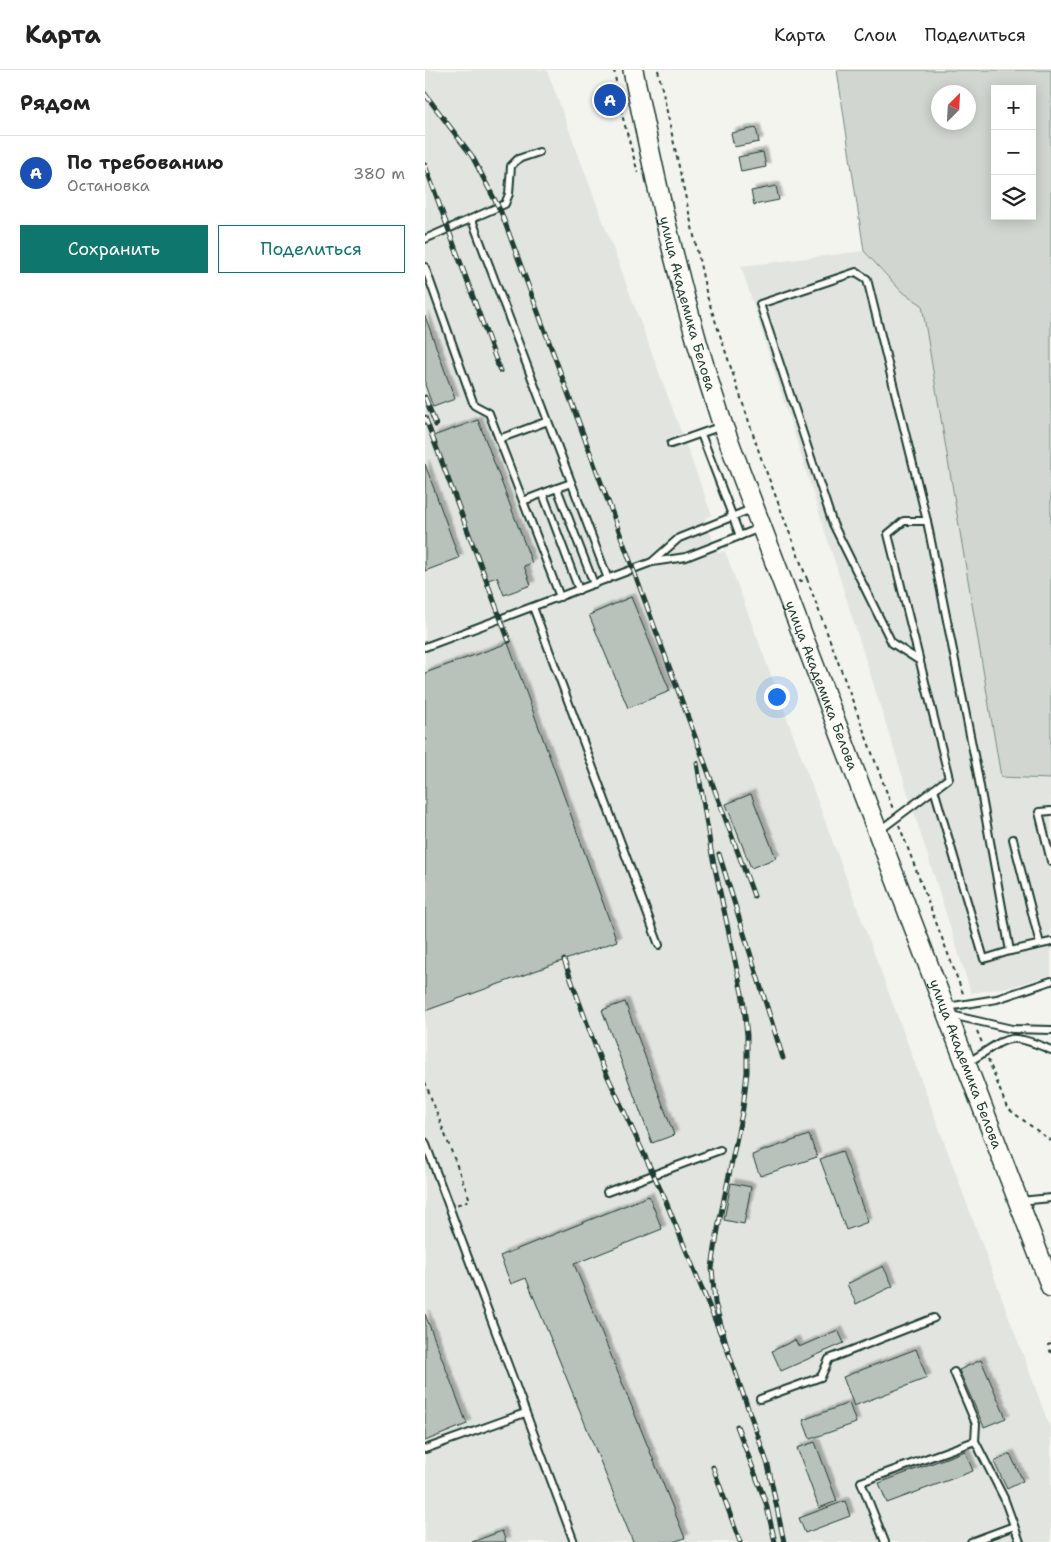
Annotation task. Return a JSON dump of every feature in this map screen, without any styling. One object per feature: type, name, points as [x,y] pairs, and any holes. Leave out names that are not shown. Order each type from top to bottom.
[{"type":"main road","name":"улица Академика Белова","points":[[633,70],[652,168],[677,275],[693,334],[723,426],[756,507],[784,587],[1051,1287]]},
{"type":"lane","points":[[425,239],[505,204],[509,194],[511,166],[518,159],[539,152]]},
{"type":"lane","points":[[472,220],[608,579]]},
{"type":"lane","points":[[425,267],[475,405],[489,413],[560,597]]},
{"type":"lane","points":[[920,661],[892,643],[833,524],[760,304],[856,272],[867,279],[927,521],[977,770],[1010,950]]},
{"type":"lane","points":[[499,439],[548,421]]},
{"type":"lane","points":[[671,444],[723,426]]},
{"type":"lane","points":[[701,434],[740,536]]},
{"type":"lane","points":[[523,501],[571,483]]},
{"type":"lane","points":[[557,488],[594,584]]},
{"type":"lane","points":[[543,494],[579,590]]},
{"type":"lane","points":[[652,562],[679,538],[756,507]]},
{"type":"lane","points":[[877,832],[949,778],[888,534],[904,521],[927,521]]},
{"type":"lane","points":[[425,647],[652,562],[686,557],[763,527]]},
{"type":"lane","points":[[533,607],[659,946]]},
{"type":"lane","points":[[934,789],[984,959],[1010,950],[1051,942]]},
{"type":"lane","points":[[1051,811],[1039,812],[1051,861]]},
{"type":"lane","points":[[1013,839],[1040,944]]},
{"type":"lane","points":[[945,1011],[967,1004],[997,999],[1051,981]]},
{"type":"lane","points":[[945,1011],[973,1020],[1011,1028],[1051,1030]]},
{"type":"lane","points":[[966,1064],[1001,1040],[1012,1038],[1031,1042],[1051,1050]]},
{"type":"lane","points":[[425,1142],[573,1542]]},
{"type":"lane","points":[[607,1192],[720,1150]]},
{"type":"lane","points":[[1018,1202],[1051,1198]]},
{"type":"lane","points":[[760,1399],[821,1377],[829,1359],[934,1318]]},
{"type":"lane","points":[[954,1372],[976,1424],[975,1441],[1004,1498],[1020,1542]]},
{"type":"lane","points":[[425,1449],[525,1412]]},
{"type":"lane","points":[[885,1542],[861,1482],[975,1441]]},
{"type":"lane","points":[[971,1542],[1014,1526]]},
{"type":"path","points":[[658,70],[707,296],[760,456],[967,1004]]},
{"type":"path","points":[[784,587],[807,579]]},
{"type":"path","points":[[973,1020],[1007,1108],[1051,1141]]},
{"type":"path","points":[[425,1082],[470,1200],[449,1208]]},
{"type":"path","points":[[1051,1344],[1048,1345],[1051,1353]]},
{"type":"shaded area","points":[[425,70],[547,70],[712,515],[705,518],[708,527],[718,553],[725,551],[1051,1430],[1051,1542],[425,1542]]},
{"type":"shaded area","points":[[837,70],[1051,70],[1051,779],[1001,777],[922,305],[901,291],[864,251]]},
{"type":"shaded area","points":[[864,251],[901,291],[922,305],[1001,776],[1051,779],[1051,975],[1015,986],[971,993],[741,266]]},
{"type":"building","points":[[756,128],[759,142],[734,147],[731,133]]},
{"type":"building","points":[[763,152],[766,167],[741,172],[738,157]]},
{"type":"building","points":[[776,186],[779,200],[754,205],[751,191]]},
{"type":"building","points":[[425,316],[455,399],[433,407],[425,385]]},
{"type":"building","points":[[478,420],[532,563],[524,566],[531,585],[504,595],[497,577],[488,580],[433,436]]},
{"type":"building","points":[[425,464],[459,558],[425,571]]},
{"type":"building","points":[[631,597],[670,691],[628,708],[589,615]]},
{"type":"building","points":[[508,643],[617,941],[425,1011],[425,673]]},
{"type":"building","points":[[751,794],[776,858],[751,868],[726,804]]},
{"type":"building","points":[[625,1002],[674,1135],[652,1143],[602,1010]]},
{"type":"building","points":[[809,1135],[817,1157],[760,1176],[752,1155]]},
{"type":"building","points":[[842,1151],[868,1222],[846,1230],[820,1159]]},
{"type":"building","points":[[731,1183],[751,1187],[744,1224],[724,1220]]},
{"type":"building","points":[[649,1196],[662,1229],[574,1264],[685,1538],[673,1542],[633,1542],[526,1278],[511,1284],[500,1256]]},
{"type":"building","points":[[883,1266],[893,1286],[856,1304],[847,1284]]},
{"type":"building","points":[[425,1314],[467,1424],[425,1441]]},
{"type":"building","points":[[838,1330],[844,1343],[781,1371],[772,1351],[795,1340],[799,1347]]},
{"type":"building","points":[[916,1349],[927,1378],[854,1406],[843,1377]]},
{"type":"building","points":[[981,1360],[1006,1418],[984,1427],[959,1370]]},
{"type":"building","points":[[849,1403],[856,1423],[810,1439],[803,1420]]},
{"type":"building","points":[[815,1442],[837,1501],[819,1508],[797,1448]]},
{"type":"building","points":[[965,1451],[973,1471],[887,1503],[879,1483]]},
{"type":"building","points":[[1010,1454],[1023,1481],[1007,1489],[994,1462]]},
{"type":"building","points":[[845,1501],[850,1516],[805,1533],[799,1518]]},
{"type":"building","points":[[502,1531],[506,1542],[472,1542]]},
{"type":"railway","points":[[425,94],[472,156],[501,212],[754,896]]},
{"type":"railway","points":[[425,165],[500,371]]},
{"type":"railway","points":[[425,397],[436,425]]},
{"type":"railway","points":[[425,417],[509,641]]},
{"type":"railway","points":[[564,960],[601,1062],[664,1197],[729,1354],[715,1303],[712,1268],[719,1223],[743,1108],[747,1072],[747,1035],[743,998],[711,850],[697,763]]},
{"type":"railway","points":[[719,854],[783,1058]]},
{"type":"railway","points":[[729,1354],[768,1465],[784,1542]]},
{"type":"railway","points":[[737,1426],[766,1503],[775,1542]]},
{"type":"railway","points":[[713,1467],[740,1542]]},
{"type":"place","name":"По требованию","points":[[610,100]]}]
